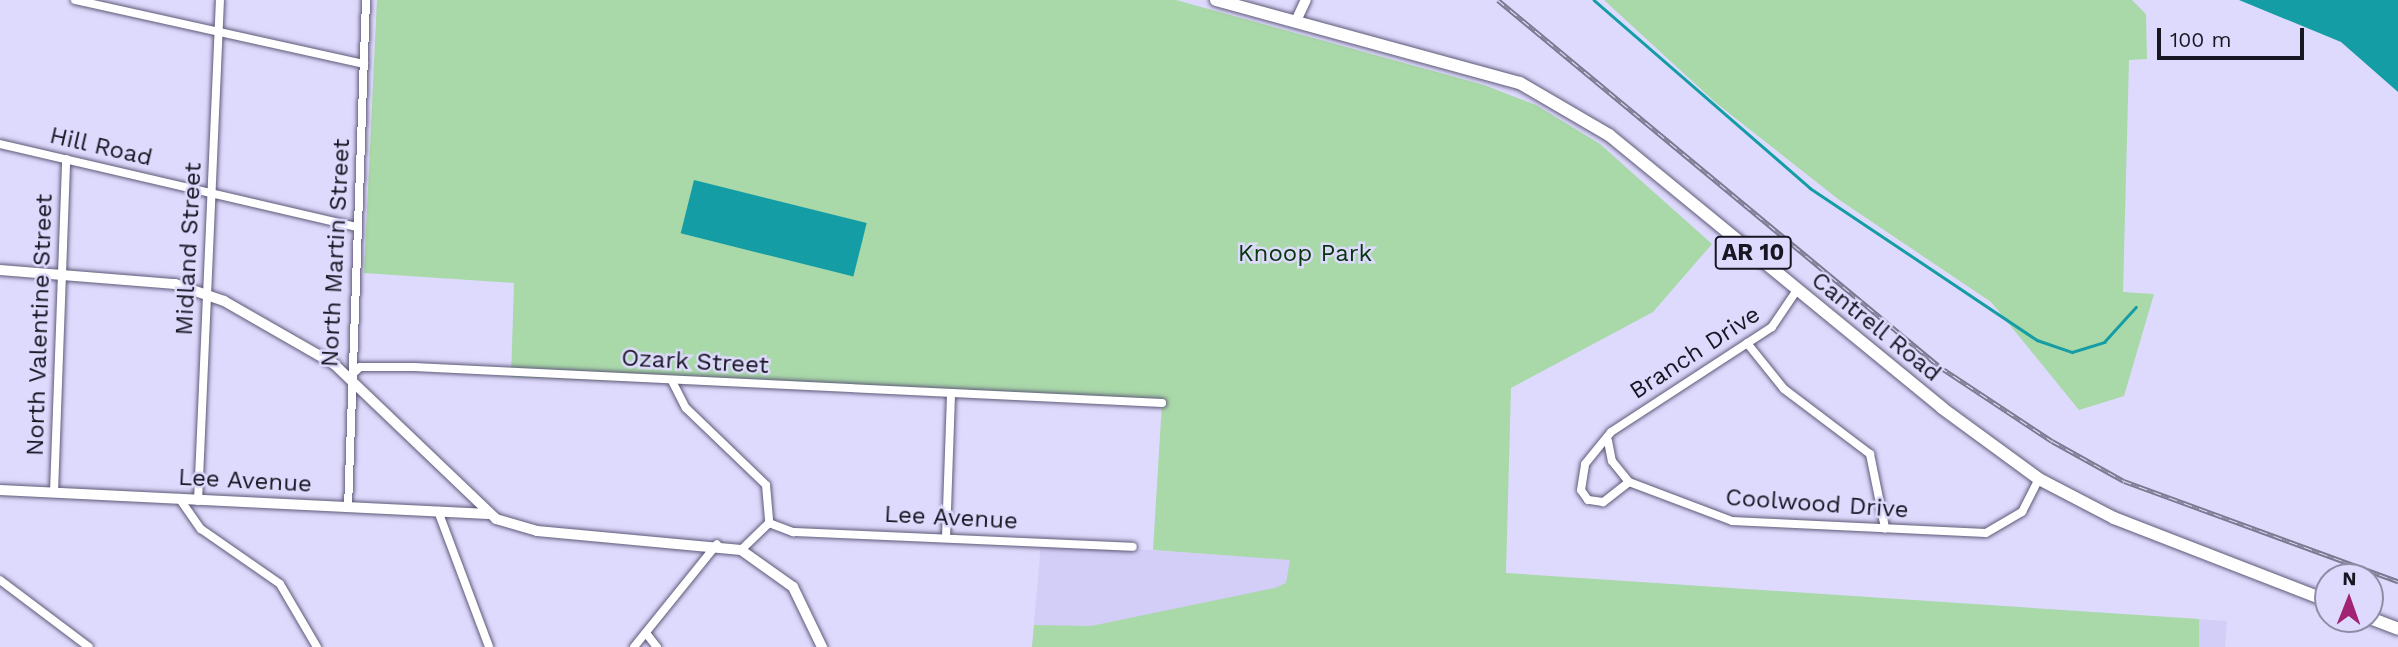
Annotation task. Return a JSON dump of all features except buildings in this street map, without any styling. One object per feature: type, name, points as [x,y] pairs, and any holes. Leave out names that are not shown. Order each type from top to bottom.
[{"type":"main road","name":"Cantrell Road","points":[[1216,0],[1520,83],[1609,135],[1797,290],[2039,478],[2113,518],[2314,596]]},
{"type":"street","points":[[75,0],[364,64]]},
{"type":"street","name":"Midland Street","points":[[198,501],[204,294],[213,193],[220,0]]},
{"type":"street","name":"North Martin Street","points":[[348,508],[349,377],[366,0]]},
{"type":"street","points":[[1296,22],[1306,0]]},
{"type":"street","name":"Hill Road","points":[[0,144],[356,227]]},
{"type":"street","name":"North Valentine Street","points":[[54,492],[59,273],[66,159]]},
{"type":"street","points":[[0,270],[175,284],[204,294],[278,329],[349,377],[488,514],[537,531],[717,544],[741,550],[793,587],[822,647]]},
{"type":"street","name":"Branch Drive","points":[[1629,482],[1603,502],[1582,494],[1585,464],[1621,424],[1777,321],[1797,290]]},
{"type":"street","points":[[1747,343],[1784,389],[1870,454],[1885,528]]},
{"type":"street","name":"Ozark Street","points":[[349,377],[365,366],[1162,403]]},
{"type":"street","points":[[672,381],[686,408],[763,479],[769,523],[741,550]]},
{"type":"street","points":[[946,538],[951,394]]},
{"type":"street","points":[[1608,441],[1612,461],[1629,482]]},
{"type":"street","name":"Coolwood Drive","points":[[1629,482],[1732,521],[1992,532],[2022,512],[2039,478]]},
{"type":"street","name":"Lee Avenue","points":[[0,489],[488,514]]},
{"type":"street","points":[[179,498],[201,529],[280,584],[317,647]]},
{"type":"street","points":[[438,511],[489,647]]},
{"type":"street","name":"Lee Avenue","points":[[769,523],[793,532],[1133,547]]},
{"type":"street","points":[[634,647],[717,544]]},
{"type":"street","points":[[0,580],[89,647]]},
{"type":"street","points":[[646,633],[657,647]]},
{"type":"shaded area","points":[[2239,0],[2398,0],[2398,92],[2341,42]]},
{"type":"shaded area","points":[[694,180],[867,223],[853,276],[681,233]]},
{"type":"shaded area","points":[[1041,543],[2227,621],[2225,647],[1032,647]]},
{"type":"green space","name":"Knoop Park","points":[[377,0],[1176,0],[1484,85],[1536,105],[1600,144],[1712,244],[1653,312],[1511,388],[1506,573],[2199,619],[2199,647],[1032,647],[1034,625],[1091,626],[1275,588],[1286,583],[1290,560],[1153,550],[1162,403],[511,377],[514,283],[364,273]]},
{"type":"green space","points":[[1604,0],[2132,0],[2146,14],[2147,59],[2129,60],[2123,292],[2154,294],[2124,396],[2079,410],[1991,302],[1838,199],[1716,103]]},
{"type":"waterway","points":[[1594,0],[1810,188],[2037,340],[2072,352],[2104,342],[2136,307]]},
{"type":"railway","points":[[1498,0],[1940,367],[2052,441],[2124,481],[2398,581]]}]
